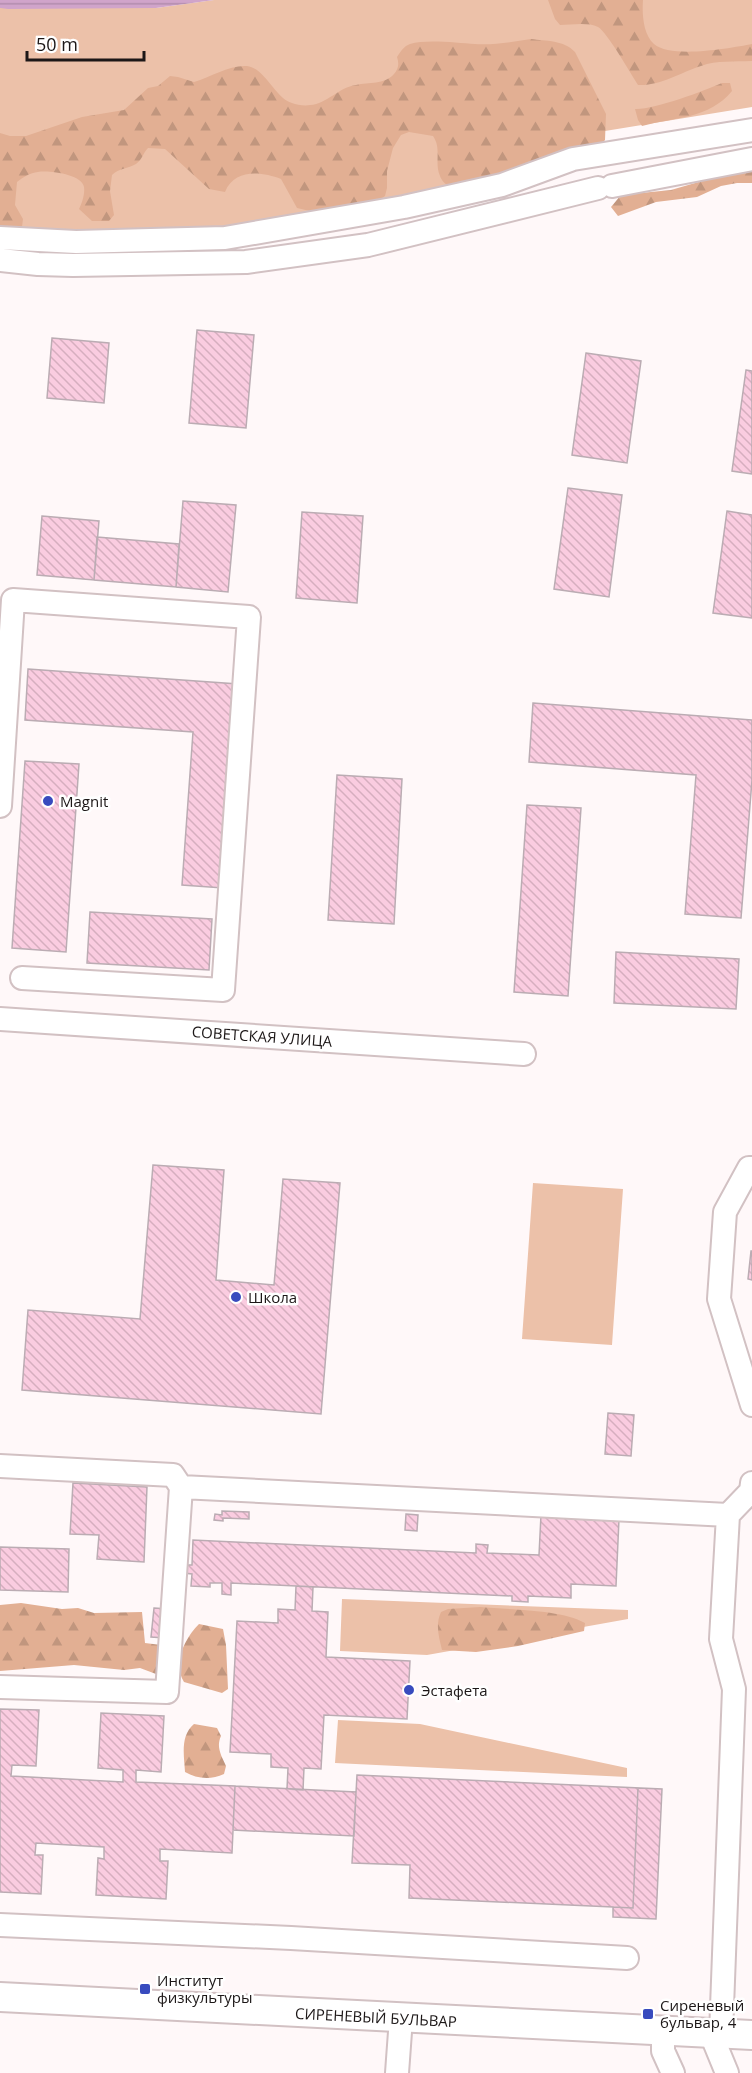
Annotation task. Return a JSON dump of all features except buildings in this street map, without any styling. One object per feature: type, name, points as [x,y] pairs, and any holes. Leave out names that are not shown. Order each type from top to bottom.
[{"type":"main road","name":"СИРЕНЕВЫЙ БУЛЬВАР","points":[[0,1997],[752,2035]]},
{"type":"street","points":[[0,238],[76,242],[225,238],[404,207],[502,185],[573,159],[752,130]]},
{"type":"street","points":[[0,260],[73,265],[246,262],[368,245],[605,187],[752,159]]},
{"type":"street","points":[[0,806],[13,600],[249,617],[234,940],[223,990],[22,978]]},
{"type":"street","name":"СОВЕТСКАЯ УЛИЦА","points":[[0,1018],[524,1054]]},
{"type":"street","points":[[750,1168],[725,1212],[719,1299],[752,1405]]},
{"type":"street","points":[[0,1466],[173,1474],[181,1487],[167,1692],[0,1687]]},
{"type":"street","points":[[727,2073],[716,2034],[734,1689],[721,1639],[728,1515],[751,1491],[752,1483]]},
{"type":"street","points":[[181,1487],[728,1515]]},
{"type":"street","points":[[0,1925],[291,1938],[627,1958]]},
{"type":"street","points":[[397,2073],[401,2018]]},
{"type":"street","points":[[663,2031],[663,2051],[673,2073]]},
{"type":"shaded area","points":[[0,0],[214,0],[156,8],[8,9],[0,8]]},
{"type":"shaded area","points":[[214,0],[752,0],[752,107],[605,131],[494,175],[351,213],[226,231],[0,232],[0,8],[156,8]]},
{"type":"shaded area","points":[[533,1183],[623,1189],[612,1345],[522,1339]]},
{"type":"shaded area","points":[[342,1599],[628,1610],[628,1619],[427,1655],[340,1651]]},
{"type":"shaded area","points":[[338,1720],[420,1724],[627,1768],[627,1777],[335,1763]]},
{"type":"green space","points":[[548,0],[643,0],[645,29],[654,44],[674,51],[687,52],[752,44],[752,61],[707,64],[662,81],[638,85],[602,30],[589,25],[560,25],[555,19]]},
{"type":"green space","points":[[531,39],[560,43],[575,52],[606,114],[605,140],[600,146],[554,154],[530,166],[501,176],[477,184],[456,187],[448,185],[441,178],[438,171],[437,146],[433,136],[409,132],[401,135],[393,148],[387,171],[385,196],[378,201],[314,212],[297,208],[281,179],[258,174],[242,175],[229,184],[225,192],[209,189],[165,149],[148,148],[136,164],[112,175],[110,191],[114,215],[109,221],[92,221],[79,209],[84,187],[77,179],[56,172],[43,172],[29,174],[17,182],[15,205],[23,219],[22,227],[0,226],[0,133],[10,136],[26,136],[82,117],[124,110],[148,88],[158,86],[170,76],[194,82],[240,66],[247,66],[259,72],[286,100],[296,104],[316,104],[350,86],[381,82],[390,78],[398,68],[397,57],[404,47],[410,44],[433,42],[489,44]]},
{"type":"green space","points":[[722,83],[730,83],[732,91],[713,107],[702,112],[642,126],[638,120],[635,109],[666,103]]},
{"type":"green space","points":[[732,167],[752,168],[752,183],[721,186],[697,197],[656,202],[618,216],[611,207],[621,195],[671,190],[702,181]]},
{"type":"green space","points":[[21,1603],[62,1609],[78,1608],[94,1613],[142,1612],[145,1643],[161,1645],[161,1668],[156,1674],[140,1668],[124,1670],[74,1665],[0,1671],[0,1605]]},
{"type":"green space","points":[[480,1607],[562,1615],[585,1623],[584,1631],[518,1646],[476,1652],[442,1650],[438,1626],[441,1612],[448,1609]]},
{"type":"green space","points":[[199,1624],[223,1629],[228,1689],[222,1693],[184,1682],[181,1675],[179,1667],[182,1651],[189,1636]]},
{"type":"green space","points":[[194,1724],[217,1728],[221,1736],[220,1751],[226,1766],[224,1774],[204,1778],[185,1772],[185,1740]]},
{"type":"place","name":"Magnit","points":[[48,801]]},
{"type":"place","name":"Школа","points":[[236,1297]]},
{"type":"place","name":"Эстафета","points":[[409,1690]]},
{"type":"place","name":"Институт физкультуры","points":[[145,1989]]},
{"type":"place","name":"Сиреневый бульвар, 4","points":[[648,2014]]}]
